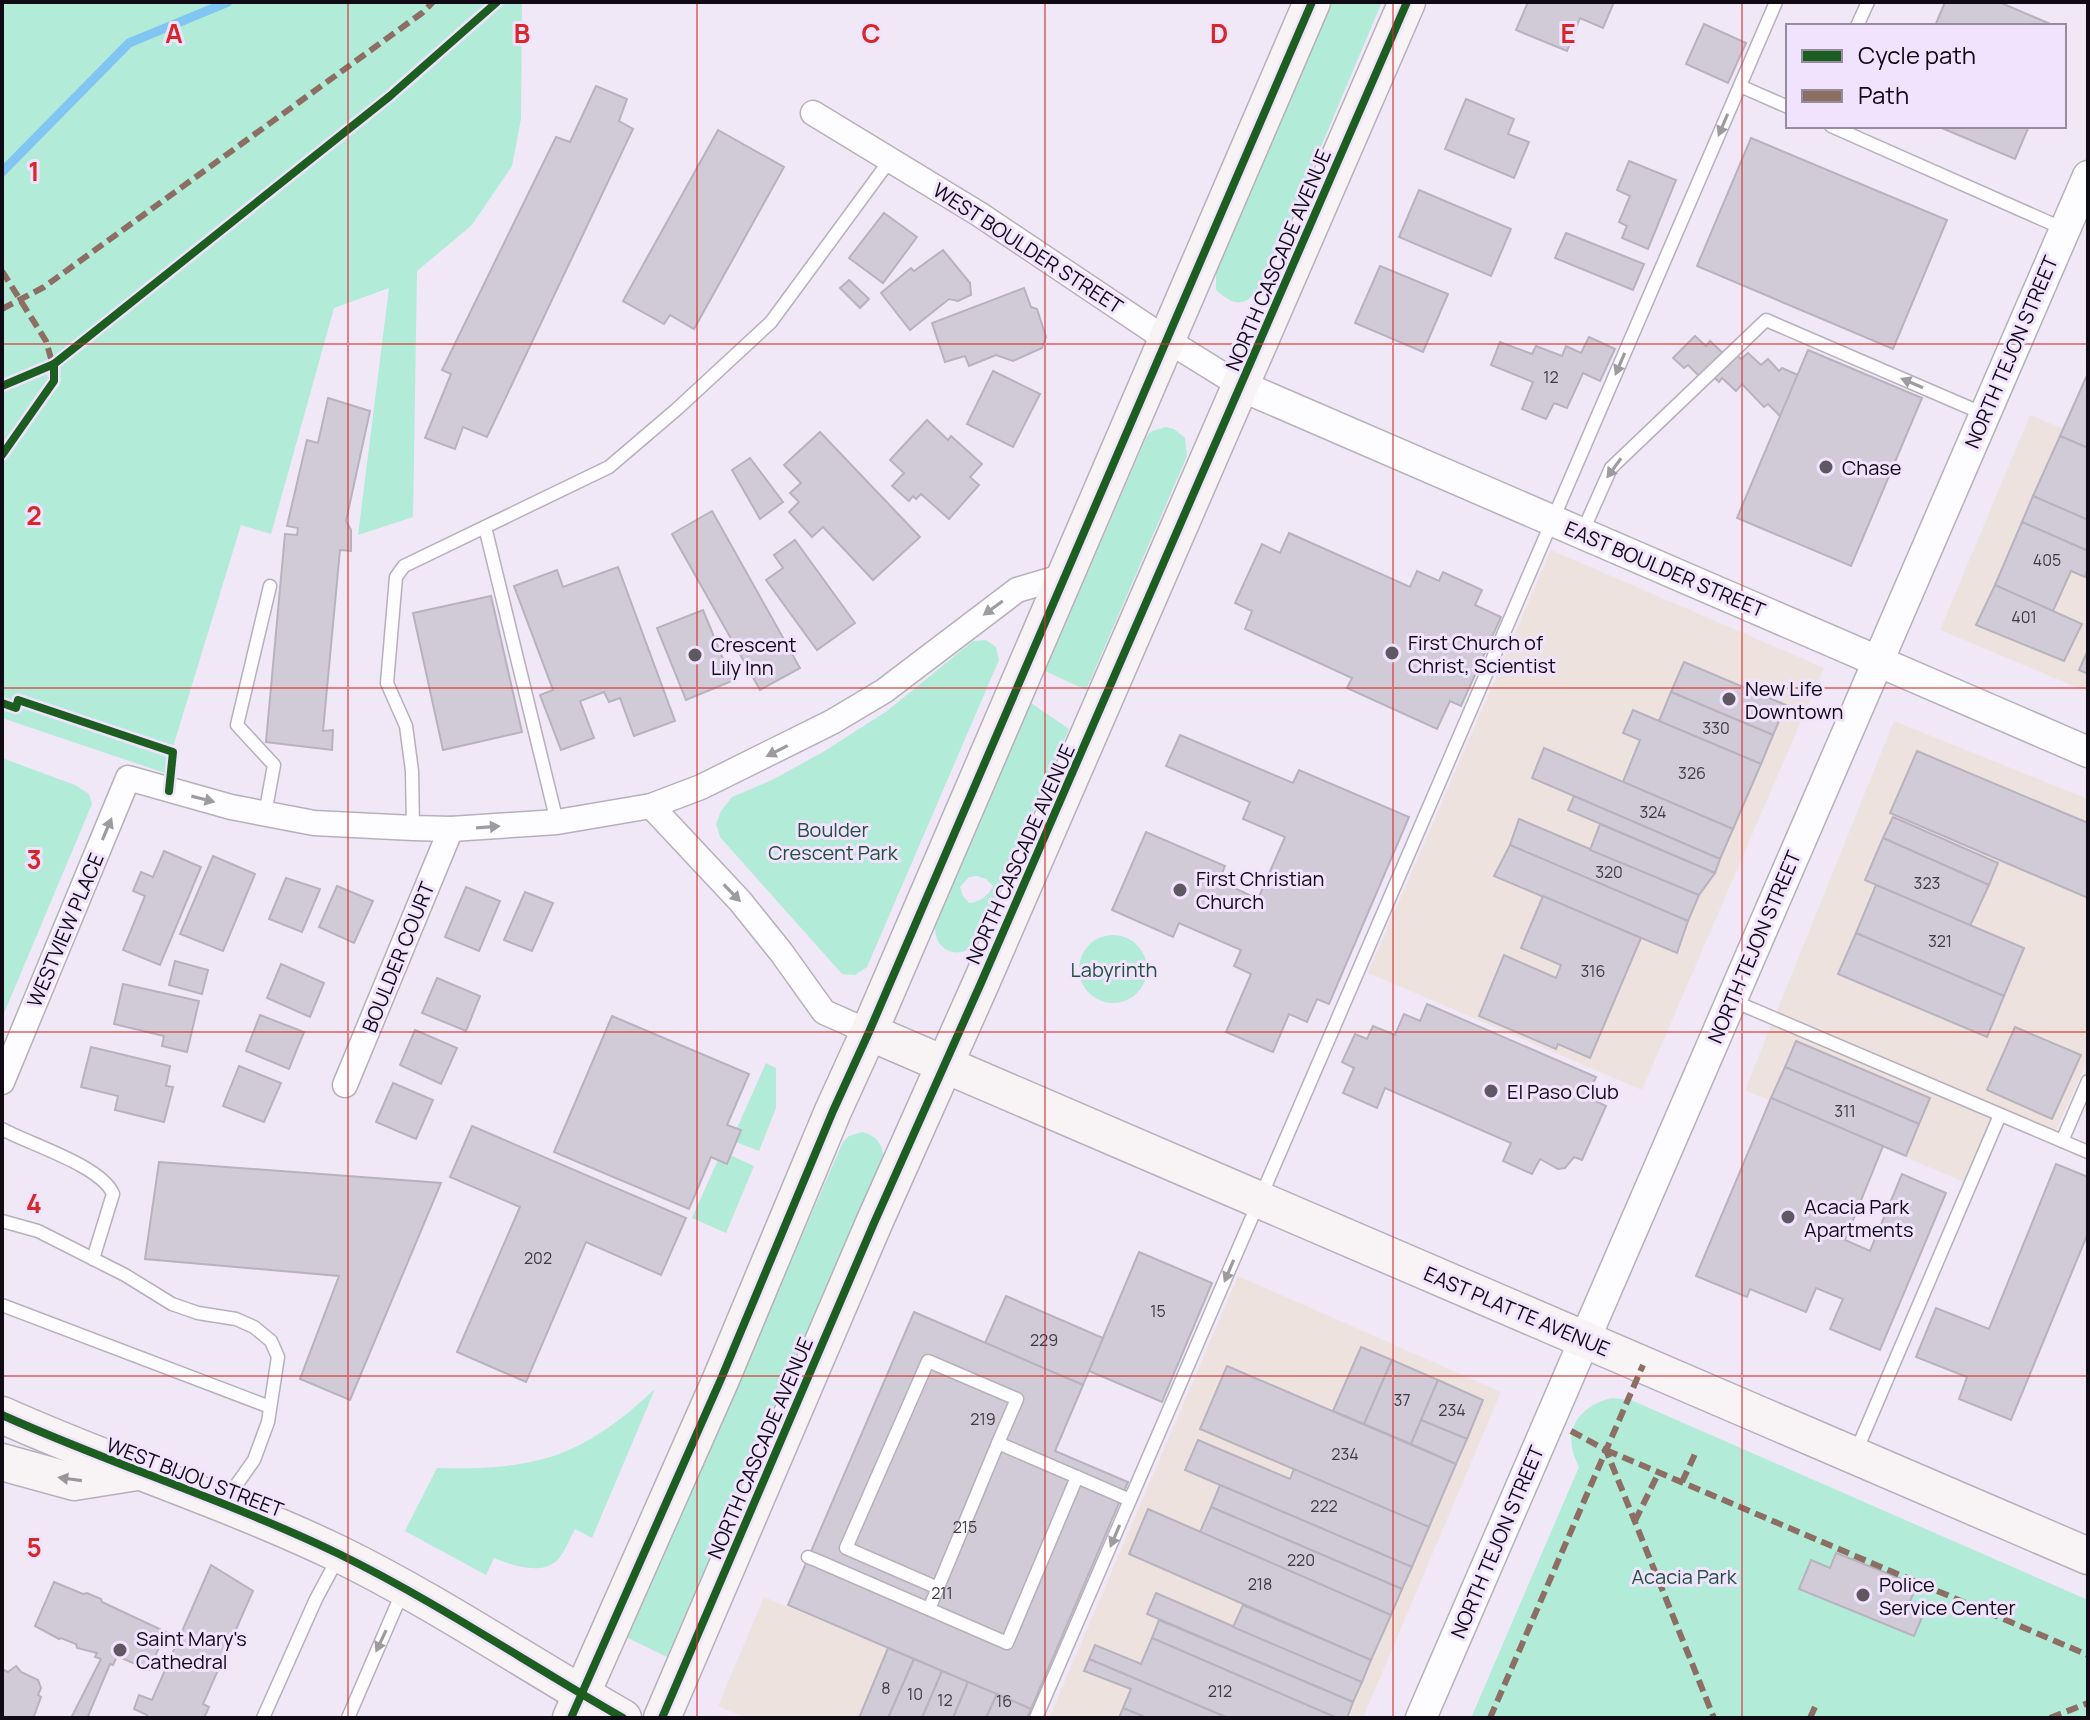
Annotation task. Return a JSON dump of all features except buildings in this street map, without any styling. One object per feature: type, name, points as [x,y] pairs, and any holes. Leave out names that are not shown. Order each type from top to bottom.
[{"type":"main road","points":[[576,1706],[709,1407],[833,1111],[1312,2]]},
{"type":"main road","name":"NORTH CASCADE AVENUE","points":[[662,1718],[874,1223],[946,1065],[1407,2]]},
{"type":"main road","name":"EAST PLATTE AVENUE","points":[[869,1032],[2088,1556]]},
{"type":"main road","name":"WEST BIJOU STREET","points":[[2,1415],[138,1472],[258,1516],[339,1555],[403,1590],[576,1706],[623,1718]]},
{"type":"main road","points":[[2,1462],[74,1482],[138,1472]]},
{"type":"street","name":"WEST BOULDER STREET","points":[[813,113],[979,214],[1241,386]]},
{"type":"street","name":"NORTH TEJON STREET","points":[[1421,1718],[2064,229],[2087,182]]},
{"type":"street","name":"EAST BOULDER STREET","points":[[1241,386],[2088,752]]},
{"type":"street","points":[[265,814],[314,823],[451,829],[557,822],[651,806],[701,787],[832,722],[884,691],[1017,590],[1064,576]]},
{"type":"street","name":"WESTVIEW PLACE","points":[[2,1082],[128,778],[265,814]]},
{"type":"street","points":[[651,806],[740,901],[824,1012],[869,1032]]},
{"type":"street","name":"BOULDER COURT","points":[[345,1085],[451,829]]},
{"type":"lane","points":[[1036,1718],[1776,2]]},
{"type":"lane","points":[[1858,24],[1868,2]]},
{"type":"lane","points":[[1740,86],[1786,106]]},
{"type":"lane","points":[[1836,128],[2064,229]]},
{"type":"lane","points":[[413,828],[412,771],[406,726],[387,683],[396,577],[404,566],[609,467],[771,322],[890,160]]},
{"type":"lane","points":[[1582,533],[1611,468],[1766,320],[1984,414]]},
{"type":"lane","points":[[485,527],[557,822]]},
{"type":"lane","points":[[265,814],[274,765],[237,725],[270,586]]},
{"type":"lane","points":[[1731,1000],[2088,1152]]},
{"type":"lane","points":[[2062,1141],[2088,1081]]},
{"type":"lane","points":[[1854,1456],[2000,1115]]},
{"type":"lane","points":[[2,1129],[78,1165],[110,1187],[113,1194],[93,1259]]},
{"type":"lane","points":[[2,1221],[38,1231],[172,1304],[198,1313],[236,1319],[254,1327],[271,1341],[278,1357],[270,1407],[254,1460],[223,1503]]},
{"type":"lane","points":[[2,1305],[270,1407]]},
{"type":"lane","points":[[929,1609],[938,1588],[998,1443],[1017,1399],[928,1361],[846,1548],[938,1588]]},
{"type":"lane","points":[[998,1443],[1130,1500]]},
{"type":"lane","points":[[808,1557],[1007,1643],[1077,1477]]},
{"type":"lane","points":[[263,1718],[339,1555]]},
{"type":"lane","points":[[348,1718],[403,1590]]},
{"type":"shaded area","points":[[2030,415],[2088,439],[2088,692],[1940,630]]},
{"type":"shaded area","points":[[1551,550],[1824,668],[1642,1090],[1368,973]]},
{"type":"shaded area","points":[[1894,721],[2088,799],[2088,1060],[2051,1141],[1998,1120],[1967,1183],[1745,1090]]},
{"type":"shaded area","points":[[1238,1276],[1501,1392],[1363,1718],[746,1718],[718,1706],[764,1597],[1050,1716]]},
{"type":"green space","points":[[2,2],[522,2],[521,119],[512,166],[472,225],[417,271],[413,517],[358,535],[389,288],[334,308],[271,534],[241,525],[165,773],[2,718]]},
{"type":"green space","points":[[1331,2],[1382,2],[1260,291],[1247,300],[1233,302],[1216,290],[1216,266]]},
{"type":"green space","points":[[1166,427],[1185,438],[1187,456],[1086,690],[1045,671],[1147,436]]},
{"type":"green space","name":"Boulder Crescent Park","points":[[986,640],[996,647],[999,660],[867,967],[855,975],[842,974],[720,837],[716,824],[721,811],[732,797],[772,780],[823,752],[887,711],[973,641]]},
{"type":"green space","points":[[1031,703],[1069,729],[975,946],[961,952],[942,947],[935,926]],"holes":[[[969,877],[986,879],[993,886],[991,889],[980,900],[969,903],[960,887]]]},
{"type":"green space","points":[[2,758],[75,785],[89,794],[92,804],[2,1018]]},
{"type":"green space","name":"Labyrinth","points":[[1113,935],[1137,945],[1147,969],[1137,993],[1113,1003],[1089,993],[1079,969],[1089,945]]},
{"type":"green space","points":[[766,1063],[776,1068],[776,1108],[759,1151],[736,1142],[741,1131],[737,1128]]},
{"type":"green space","points":[[862,1132],[878,1142],[883,1160],[667,1657],[626,1637],[843,1142],[849,1136]]},
{"type":"green space","points":[[730,1155],[754,1166],[726,1233],[692,1218],[718,1160],[726,1163]]},
{"type":"green space","points":[[655,1389],[592,1538],[575,1529],[554,1563],[546,1567],[528,1568],[494,1558],[486,1575],[405,1531],[437,1468],[503,1466],[556,1455],[604,1431]]},
{"type":"green space","name":"Acacia Park","points":[[1612,1398],[1631,1400],[2088,1600],[2088,1718],[1471,1718],[1579,1467],[1572,1443],[1575,1423],[1589,1408]]},
{"type":"waterway","points":[[2,172],[129,43],[228,2]]},
{"type":"marked path","points":[[2,309],[44,287],[433,2]]},
{"type":"marked path","points":[[2,271],[46,341],[54,369]]},
{"type":"marked path","points":[[1490,1718],[1643,1365]]},
{"type":"marked path","points":[[1571,1431],[1606,1450],[1714,1718]]},
{"type":"marked path","points":[[1606,1450],[2088,1655]]},
{"type":"marked path","points":[[1682,1482],[1696,1452]]},
{"type":"marked path","points":[[1635,1521],[1659,1472]]},
{"type":"marked path","points":[[2050,1718],[2088,1703]]},
{"type":"marked path","points":[[1810,1718],[1815,1707]]},
{"type":"cycle path","points":[[2,386],[54,364],[390,96],[497,2]]},
{"type":"cycle path","points":[[571,1718],[721,1379],[833,1111],[1312,2]]},
{"type":"cycle path","points":[[662,1718],[874,1223],[1407,2]]},
{"type":"cycle path","points":[[2,455],[54,381],[54,364]]},
{"type":"cycle path","points":[[2,703],[16,708],[18,700],[173,752],[169,791]]},
{"type":"cycle path","points":[[2,1415],[256,1517],[339,1554],[447,1613],[623,1718]]},
{"type":"place","name":"Chase","points":[[1826,467]]},
{"type":"place","name":"First Church of Christ, Scientist","points":[[1392,653]]},
{"type":"place","name":"Crescent Lily Inn","points":[[695,655]]},
{"type":"place","name":"New Life Downtown","points":[[1729,699]]},
{"type":"place","name":"First Christian Church","points":[[1180,890]]},
{"type":"place","name":"El Paso Club","points":[[1491,1091]]},
{"type":"place","name":"Acacia Park Apartments","points":[[1788,1217]]},
{"type":"place","name":"Police Service Center","points":[[1863,1595]]},
{"type":"place","name":"Saint Mary's Cathedral","points":[[120,1650]]}]
